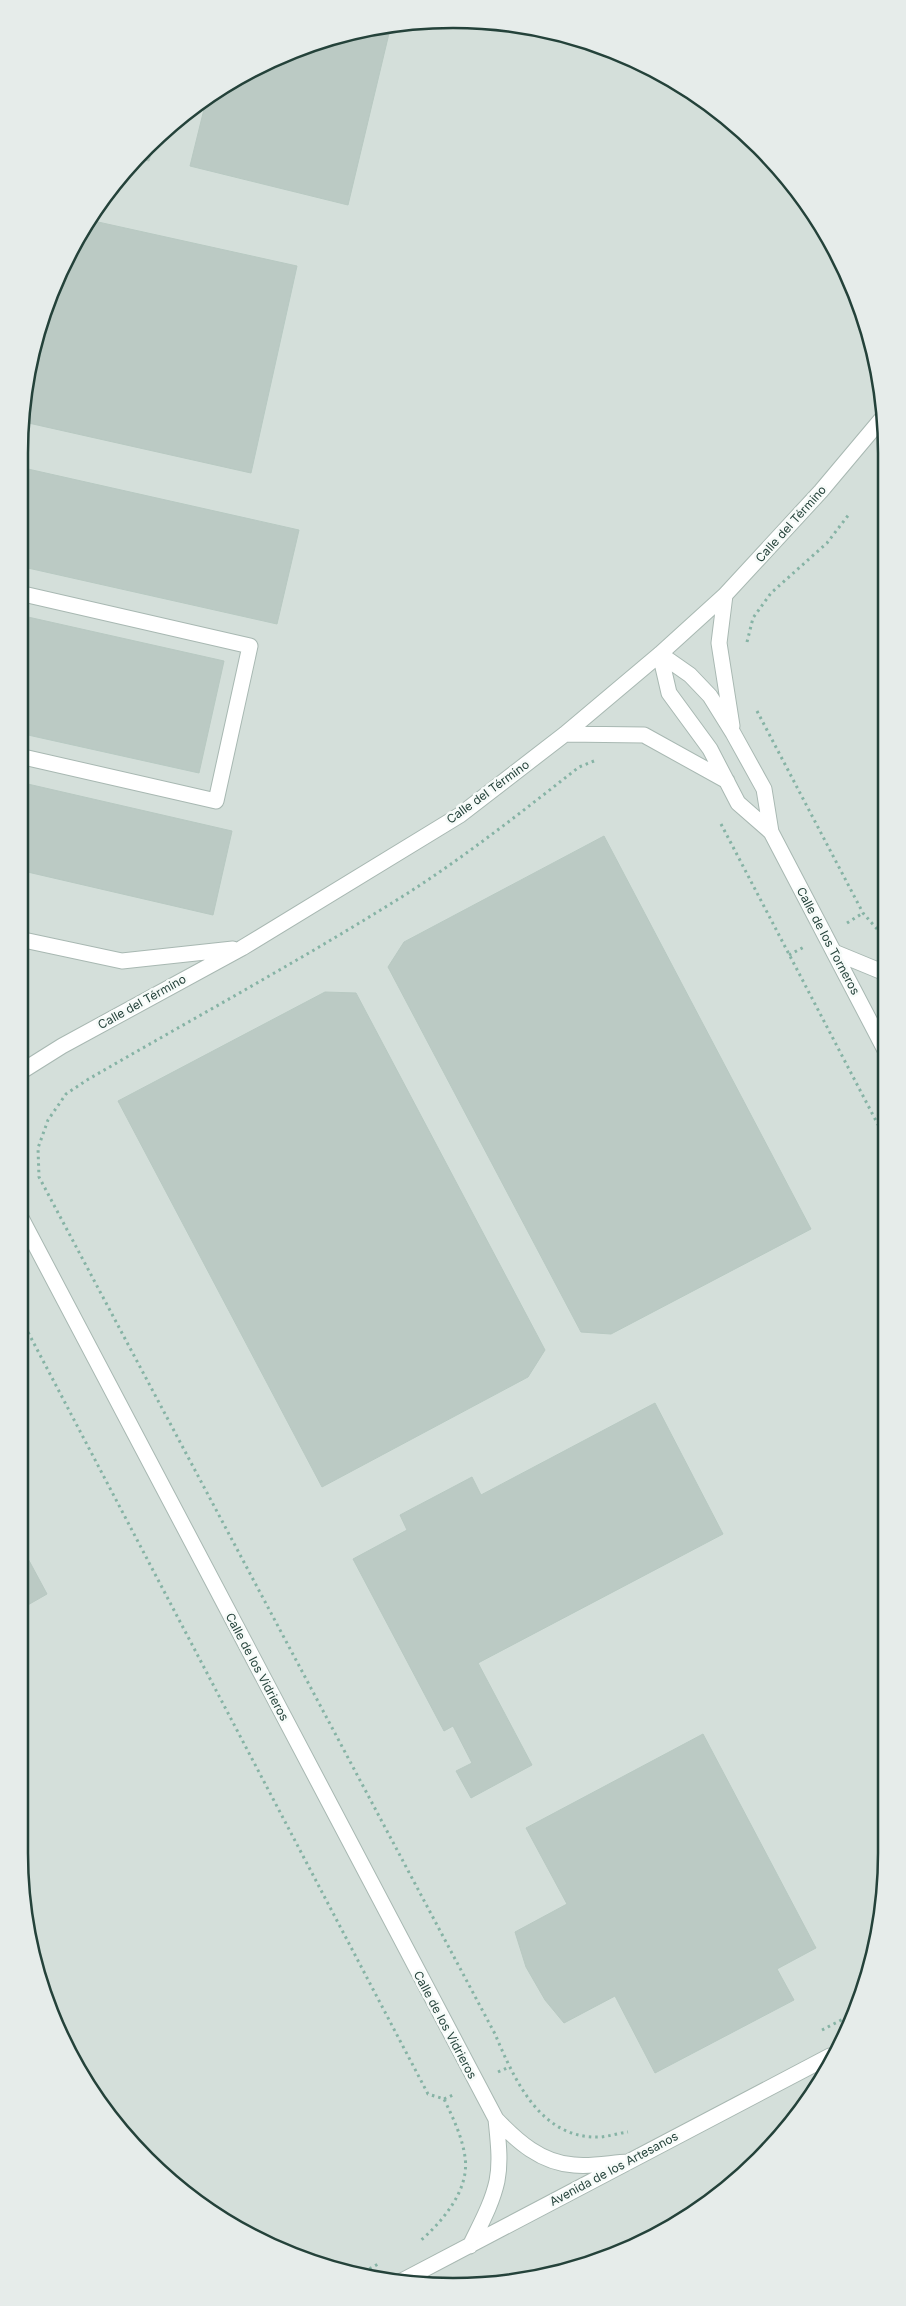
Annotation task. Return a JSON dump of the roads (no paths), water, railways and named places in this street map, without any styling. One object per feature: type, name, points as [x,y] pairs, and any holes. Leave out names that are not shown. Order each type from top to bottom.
[{"type":"street","name":"Calle del Término","points":[[28,1067],[62,1046],[242,948],[460,814],[565,734],[660,654],[725,595],[821,491],[878,423]]},
{"type":"street","points":[[28,595],[250,646],[216,801],[28,758]]},
{"type":"street","name":"Calle de los Torneros","points":[[725,595],[719,643],[733,733]]},
{"type":"street","name":"Calle de los Torneros","points":[[660,654],[690,675],[710,696],[733,733],[764,789],[771,832],[878,1037]]},
{"type":"street","name":"Calle de los Torneros","points":[[660,654],[669,692],[710,749],[738,803],[771,832]]},
{"type":"street","points":[[565,734],[644,735],[727,782]]},
{"type":"street","points":[[28,941],[122,961],[242,948]]},
{"type":"street","points":[[834,952],[878,970]]},
{"type":"street","name":"Calle de los Vidrieros","points":[[28,1231],[496,2119],[518,2142],[543,2157],[573,2165],[628,2162]]},
{"type":"street","name":"Avenida de los Artesanos","points":[[411,2276],[825,2059]]},
{"type":"street","name":"Calle de los Vidrieros","points":[[470,2246],[485,2216],[497,2181],[499,2154],[496,2119]]}]
